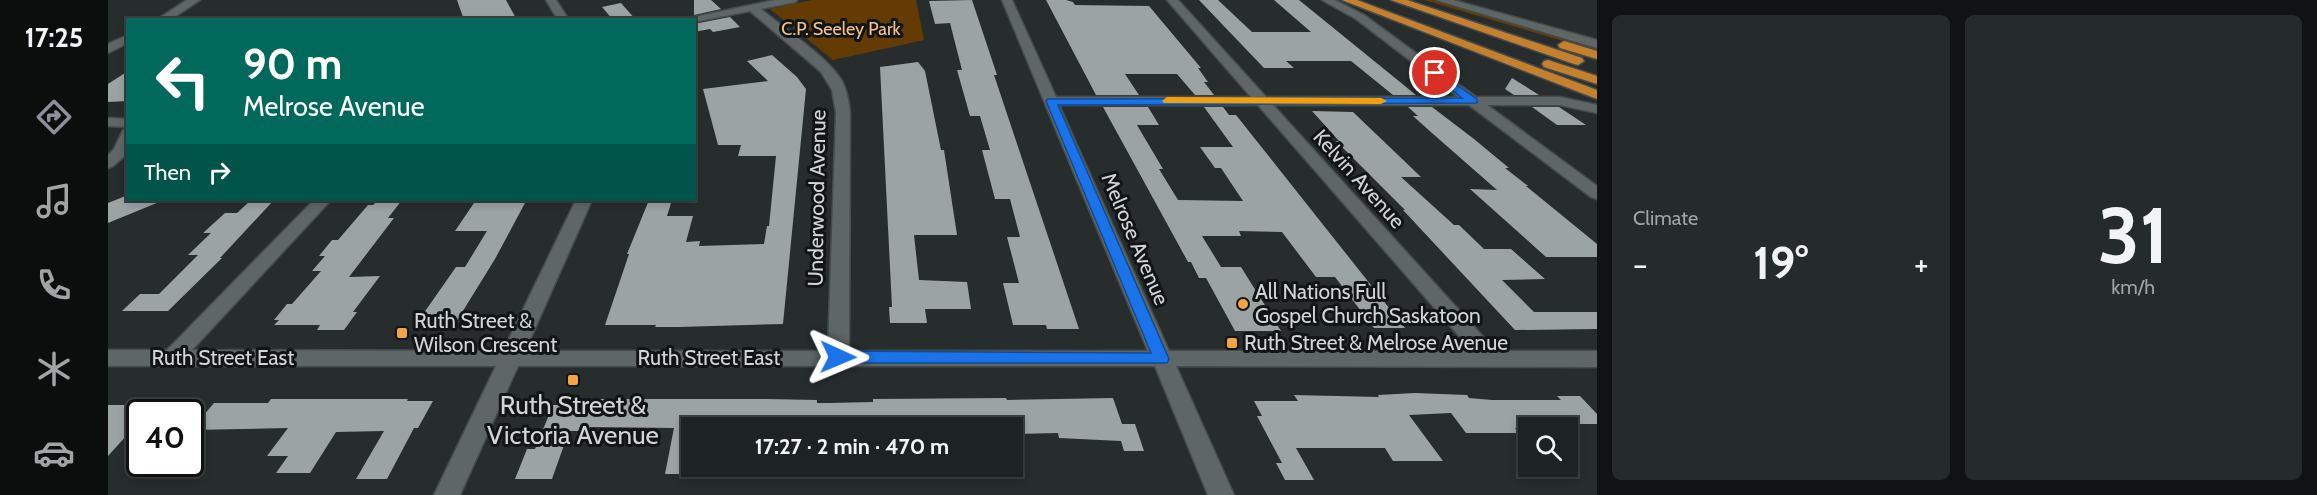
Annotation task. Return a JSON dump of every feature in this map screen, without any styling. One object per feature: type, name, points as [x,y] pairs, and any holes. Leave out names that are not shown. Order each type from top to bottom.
[{"type":"highway","points":[[1347,0],[1596,104]]},
{"type":"highway","points":[[1356,0],[1597,80]]},
{"type":"highway","points":[[1396,0],[1597,68]]},
{"type":"highway","points":[[1412,0],[1597,55]]},
{"type":"street","points":[[164,18],[195,0]]},
{"type":"street","points":[[551,0],[563,18]]},
{"type":"street","points":[[696,18],[792,0]]},
{"type":"street","name":"Melrose Avenue","points":[[1007,0],[1221,495]]},
{"type":"street","name":"Kelvin Avenue","points":[[1172,0],[1490,358]]},
{"type":"street","points":[[1327,0],[1360,17],[1597,194]]},
{"type":"street","points":[[1441,0],[1597,44]]},
{"type":"street","name":"Underwood Avenue","points":[[753,8],[826,69],[835,78],[840,89],[843,113],[838,357]]},
{"type":"street","points":[[108,49],[126,40]]},
{"type":"street","points":[[1051,101],[1560,101],[1596,104]]},
{"type":"street","points":[[108,122],[126,123]]},
{"type":"street","points":[[108,163],[121,152],[126,138]]},
{"type":"street","points":[[172,358],[322,201]]},
{"type":"street","points":[[447,495],[584,201]]},
{"type":"street","name":"Ruth Street East","points":[[108,358],[1597,359]]},
{"type":"green space","name":"C.P. Seeley Park","points":[[812,0],[916,0],[924,40],[833,60],[770,9]]},
{"type":"green space","points":[[1424,0],[1432,0],[1597,47],[1597,51]]},
{"type":"building","points":[[457,0],[506,0],[516,18],[463,18]]},
{"type":"building","points":[[694,0],[711,0],[721,9],[694,15]]},
{"type":"building","points":[[972,0],[997,75],[994,75],[1079,329],[1047,329],[1046,325],[1013,325],[1003,283],[1019,283],[1007,237],[1020,237],[1010,199],[995,199],[982,150],[990,150],[980,116],[970,116],[957,70],[962,70],[950,23],[935,24],[929,1]]},
{"type":"building","points":[[1046,0],[1066,0],[1075,5],[1149,6],[1201,68],[1198,68],[1208,82],[1204,82],[1214,95],[1195,95],[1177,74],[1125,74],[1139,95],[1096,95]]},
{"type":"building","points":[[1199,0],[1218,0],[1252,32],[1311,32],[1274,0],[1299,0],[1416,95],[1393,95],[1351,61],[1286,61],[1294,68],[1264,68]]},
{"type":"building","points":[[621,3],[634,18],[611,18],[602,7]]},
{"type":"building","points":[[730,17],[740,27],[713,32],[710,29],[696,32],[696,24]]},
{"type":"building","points":[[772,55],[797,77],[806,89],[783,324],[679,327],[605,325],[629,254],[627,254],[649,201],[672,201],[667,216],[693,216],[686,242],[700,241],[699,246],[764,244],[767,226],[769,226],[776,156],[738,156],[741,145],[718,145],[703,89],[768,81],[747,61]]},
{"type":"building","points":[[918,62],[925,71],[941,150],[944,150],[957,235],[914,235],[919,280],[967,282],[971,309],[925,309],[927,323],[890,323],[889,307],[892,307],[880,67]]},
{"type":"building","points":[[126,72],[126,101],[108,102],[108,84]]},
{"type":"building","points":[[1512,78],[1539,95],[1514,95],[1505,89]]},
{"type":"building","points":[[1103,107],[1148,107],[1159,125],[1137,125],[1163,169],[1159,169],[1178,200],[1243,201],[1221,168],[1215,168],[1200,147],[1233,147],[1204,107],[1223,107],[1229,115],[1236,115],[1405,328],[1374,328],[1335,277],[1316,277],[1282,232],[1239,231],[1241,236],[1202,236],[1221,267],[1241,267],[1281,331],[1235,331],[1206,278],[1199,278],[1191,262],[1188,262]]},
{"type":"building","points":[[1408,107],[1432,107],[1474,139],[1528,186],[1526,186],[1597,244],[1597,257],[1546,257],[1470,189],[1497,190],[1413,116],[1418,116]]},
{"type":"building","points":[[1532,107],[1559,107],[1586,125],[1557,125]]},
{"type":"building","points":[[1312,111],[1353,112],[1421,177],[1401,177],[1454,225],[1459,225],[1484,249],[1511,249],[1545,279],[1502,280],[1534,312],[1597,312],[1597,329],[1515,330],[1403,210],[1405,210],[1336,141],[1339,141]]},
{"type":"building","points":[[126,196],[126,201],[162,201],[108,223],[108,203]]},
{"type":"building","points":[[250,201],[273,201],[220,258],[222,258],[168,311],[122,311],[140,294],[159,294],[198,255],[188,255],[211,233],[203,233],[225,213],[237,213]]},
{"type":"building","points":[[377,201],[401,201],[388,218],[394,218],[349,277],[380,276],[353,312],[357,312],[344,330],[317,330],[320,325],[274,325],[279,320],[274,320],[287,304],[292,304],[321,271],[312,271],[325,256],[319,256],[332,240],[338,240],[368,205],[373,205]]},
{"type":"building","points":[[474,203],[525,203],[495,259],[453,327],[414,327],[456,267],[465,267],[487,231],[455,231]]},
{"type":"building","points":[[1415,393],[1467,395],[1469,398],[1492,400],[1561,400],[1557,396],[1580,396],[1597,414],[1597,424],[1578,424],[1578,417],[1518,417],[1518,428],[1515,428],[1518,433],[1466,433],[1451,413],[1409,415],[1443,461],[1393,461],[1385,448],[1296,448],[1314,480],[1285,480],[1276,463],[1282,463],[1257,416],[1262,416],[1254,401],[1298,401],[1294,395],[1379,397],[1378,395]]},
{"type":"building","points":[[1113,398],[1122,424],[1135,424],[1144,451],[1124,451],[1121,441],[1059,438],[1058,433],[1023,434],[1023,417],[681,417],[681,474],[665,474],[674,428],[590,427],[589,431],[569,431],[552,479],[515,479],[527,449],[535,449],[553,405],[569,405],[571,399],[766,399],[817,400],[817,403],[829,403],[873,402],[873,399]]},
{"type":"building","points":[[271,399],[433,401],[418,428],[414,428],[387,479],[356,479],[384,431],[336,432],[310,473],[276,473],[288,456],[267,456],[288,428],[204,430],[204,415],[214,403],[268,403]]},
{"type":"building","points":[[108,405],[126,405],[126,436],[108,456]]},
{"type":"slow traffic","points":[[1167,101],[1381,101]]},
{"type":"place","name":"All Nations Full Gospel Church Saskatoon","points":[[1243,304]]},
{"type":"place","name":"Ruth Street & Wilson Crescent","points":[[402,333]]},
{"type":"place","name":"Ruth Street & Melrose Avenue","points":[[1232,343]]},
{"type":"place","name":"Ruth Street & Victoria Avenue","points":[[573,380]]},
{"type":"route","points":[[838,357],[1161,359],[1051,101],[1473,101],[1435,73]]}]
